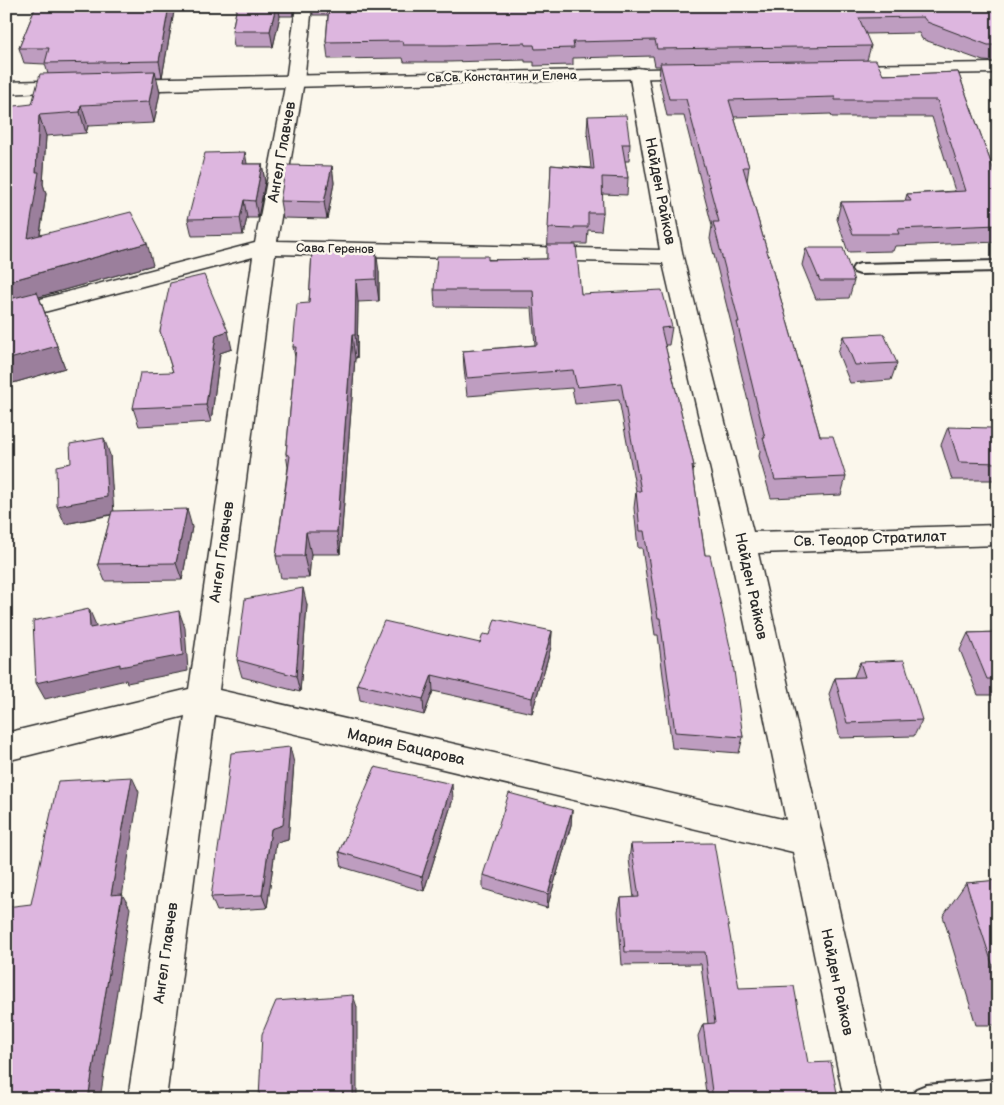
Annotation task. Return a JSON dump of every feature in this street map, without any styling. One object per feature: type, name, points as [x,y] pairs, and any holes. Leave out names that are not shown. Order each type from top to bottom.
[{"type":"street","name":"Ангел Главчев","points":[[147,1099],[265,247],[295,81],[304,6]]},
{"type":"street","points":[[822,71],[998,68]]},
{"type":"street","name":"Св.Св. Константин и Елена","points":[[6,88],[715,72]]},
{"type":"street","name":"Найден Райков","points":[[638,73],[672,257],[742,543],[862,1099]]},
{"type":"street","name":"Сава Геренов","points":[[6,315],[265,247],[672,257]]},
{"type":"street","name":"Св. Теодор Стратилат","points":[[742,543],[998,535]]},
{"type":"street","name":"Мария Бацарова","points":[[6,747],[201,700],[806,840]]},
{"type":"lane","points":[[860,268],[998,266]]},
{"type":"lane","points":[[926,1099],[998,1093]]},
{"type":"building","points":[[36,6],[169,6],[159,61],[45,63],[49,48],[19,48]]},
{"type":"building","points":[[237,6],[276,6],[270,31],[232,31]]},
{"type":"building","points":[[329,6],[998,6],[998,45],[988,45],[927,22],[923,17],[859,18],[871,46],[657,49],[655,40],[573,42],[574,48],[535,49],[534,45],[525,45],[525,43],[403,45],[402,41],[326,42]]},
{"type":"building","points":[[876,60],[883,75],[958,72],[998,182],[998,225],[897,229],[899,234],[853,234],[841,202],[911,201],[907,194],[966,191],[937,100],[835,100],[835,97],[729,100],[749,167],[743,167],[820,436],[833,436],[846,477],[775,480],[763,438],[765,438],[737,322],[739,322],[713,222],[719,222],[686,99],[669,99],[660,63]]},
{"type":"building","points":[[155,71],[149,102],[81,105],[80,112],[39,115],[36,172],[39,172],[28,238],[131,212],[147,243],[6,282],[6,107],[32,104],[40,74]]},
{"type":"building","points":[[626,115],[630,144],[622,144],[628,178],[602,177],[603,213],[588,213],[588,227],[574,227],[574,229],[548,228],[551,165],[594,169],[588,116]]},
{"type":"building","points":[[245,152],[243,164],[262,164],[255,201],[244,200],[240,218],[188,219],[205,153]]},
{"type":"building","points":[[286,165],[332,166],[324,202],[280,201]]},
{"type":"building","points":[[547,245],[576,245],[581,294],[662,290],[672,327],[661,328],[694,466],[692,466],[705,555],[710,555],[732,656],[743,737],[675,732],[660,618],[658,618],[644,531],[640,531],[636,491],[641,491],[621,383],[577,387],[573,370],[467,378],[463,351],[537,345],[533,290],[434,290],[437,256],[488,256],[488,260],[547,259]]},
{"type":"building","points":[[806,248],[843,248],[854,281],[820,281]]},
{"type":"building","points":[[376,250],[376,279],[356,280],[355,335],[352,335],[337,532],[306,532],[304,556],[276,556],[290,456],[286,454],[296,347],[293,347],[297,304],[309,303],[312,252]]},
{"type":"building","points":[[204,275],[228,331],[216,335],[206,405],[133,408],[140,373],[173,372],[160,331],[170,283]]},
{"type":"building","points":[[37,292],[57,346],[6,360],[6,300]]},
{"type":"building","points":[[884,334],[897,363],[855,365],[843,336]]},
{"type":"building","points":[[948,427],[992,428],[998,443],[998,463],[959,462]]},
{"type":"building","points":[[104,438],[107,497],[57,506],[56,466],[71,463],[70,444]]},
{"type":"building","points":[[187,509],[176,563],[98,564],[112,511]]},
{"type":"building","points":[[303,588],[296,676],[237,660],[245,599]]},
{"type":"building","points":[[89,609],[90,628],[179,611],[183,655],[120,667],[120,664],[36,683],[33,621]]},
{"type":"building","points":[[495,619],[552,631],[532,698],[432,675],[423,699],[357,684],[384,621],[480,643],[483,634],[490,635]]},
{"type":"building","points":[[998,632],[998,679],[987,679],[968,633]]},
{"type":"building","points":[[904,660],[922,720],[847,723],[835,678],[865,677],[860,662]]},
{"type":"building","points":[[290,747],[283,825],[271,829],[262,895],[211,897],[231,753]]},
{"type":"building","points":[[375,767],[452,784],[422,877],[339,852]]},
{"type":"building","points":[[132,777],[111,895],[122,894],[88,1099],[6,1099],[6,907],[31,904],[58,781]]},
{"type":"building","points":[[509,793],[572,810],[548,894],[483,875]]},
{"type":"building","points":[[714,843],[739,988],[794,986],[808,1063],[831,1062],[838,1098],[713,1099],[703,1024],[715,1023],[705,952],[625,952],[621,898],[639,897],[631,844]]},
{"type":"building","points":[[998,880],[998,982],[966,883]]},
{"type":"building","points":[[353,995],[353,1099],[259,1099],[262,1034],[276,1001]]}]
